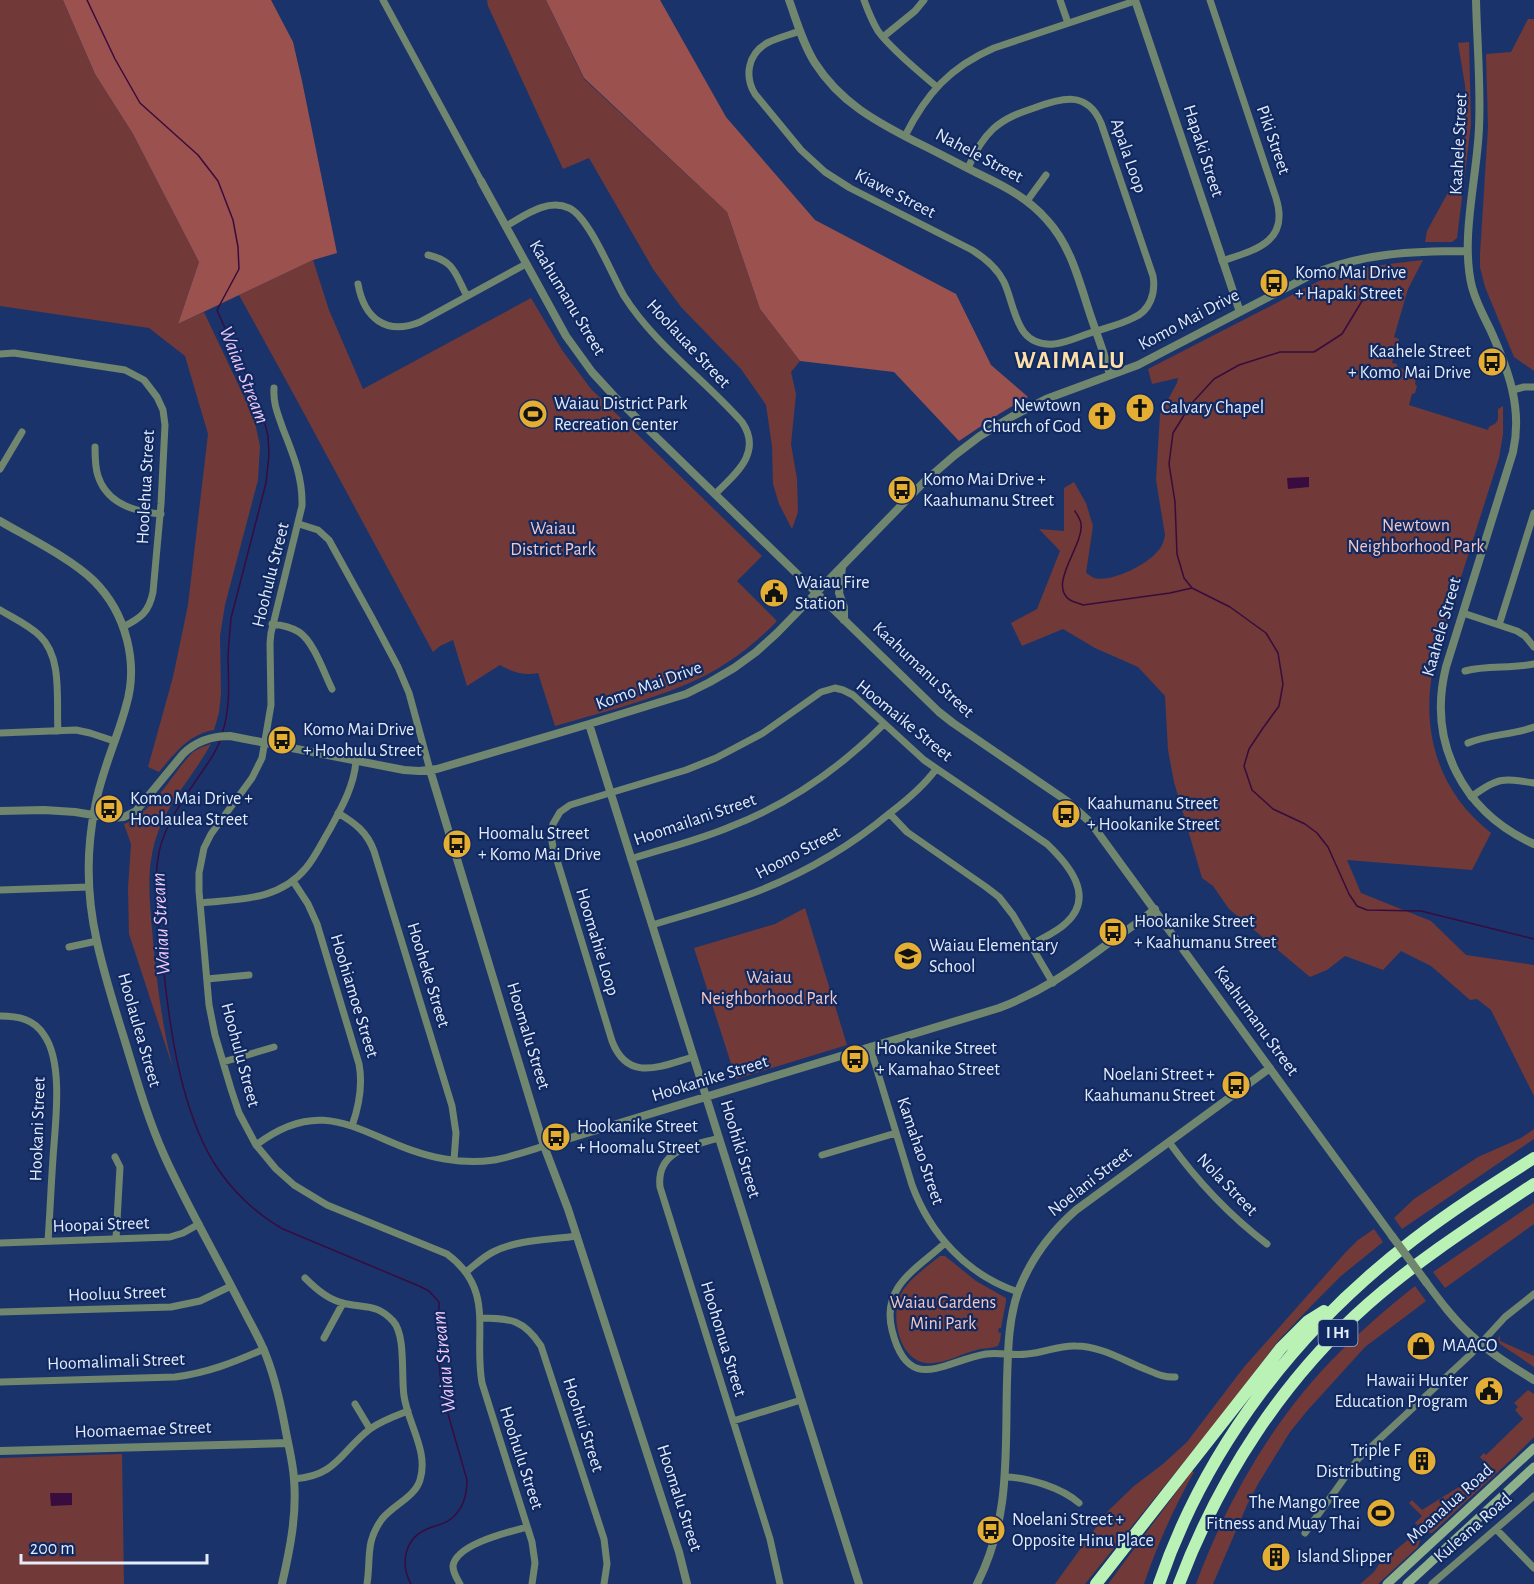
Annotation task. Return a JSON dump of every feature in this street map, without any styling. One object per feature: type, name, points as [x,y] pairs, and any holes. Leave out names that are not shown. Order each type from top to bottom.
[{"type":"highway","name":"I H1","points":[[1159,1584],[1196,1496],[1241,1420],[1284,1362],[1349,1293],[1413,1240],[1534,1158]]},
{"type":"highway","name":"I H1","points":[[1179,1584],[1198,1536],[1223,1487],[1257,1432],[1290,1386],[1326,1345],[1392,1284],[1459,1234],[1534,1184]]},
{"type":"highway","points":[[1096,1584],[1281,1347],[1308,1322],[1349,1293]]},
{"type":"highway","points":[[1187,1584],[1198,1536]]},
{"type":"main road","name":"Moanalua Road","points":[[1387,1584],[1534,1448]]},
{"type":"main road","name":"Moanalua Road","points":[[1407,1584],[1534,1467]]},
{"type":"street","name":"Kaahumanu Street","points":[[384,0],[566,336],[592,372],[715,495],[946,718],[1079,812],[1097,830],[1457,1322],[1480,1344],[1534,1380]]},
{"type":"street","name":"Nahele Street","points":[[789,0],[815,63],[838,92],[862,112],[1007,188],[1027,201],[1052,225],[1074,266],[1110,375]]},
{"type":"street","points":[[864,0],[883,37],[936,87]]},
{"type":"street","points":[[883,37],[915,11],[924,0]]},
{"type":"street","points":[[1060,0],[1068,23]]},
{"type":"street","points":[[905,136],[923,104],[936,87],[954,71],[983,53],[1135,0]]},
{"type":"street","name":"Hapaki Street","points":[[1135,0],[1240,312]]},
{"type":"street","name":"Piki Street","points":[[1210,0],[1276,198],[1279,215],[1275,232],[1268,242],[1257,249],[1222,261]]},
{"type":"street","name":"Kaahele Street","points":[[1476,0],[1479,128],[1467,250],[1470,276],[1476,298],[1504,361],[1513,390],[1516,422],[1513,452],[1443,678],[1440,712],[1443,735],[1450,757],[1471,797],[1503,827],[1534,844]]},
{"type":"street","name":"Kiawe Street","points":[[800,31],[762,47],[751,60],[749,76],[755,94],[810,160],[846,186],[984,258],[1002,279],[1024,333],[1035,342],[1055,344],[1096,331]]},
{"type":"street","name":"Apala Loop","points":[[968,168],[978,147],[989,133],[1018,113],[1065,99],[1083,102],[1095,113],[1109,145],[1153,276],[1154,288],[1150,302],[1136,317],[1096,331]]},
{"type":"street","points":[[1027,201],[1047,175]]},
{"type":"street","name":"Hoolauae Street","points":[[506,226],[549,205],[563,206],[578,214],[640,318],[742,422],[750,441],[748,455],[741,468],[715,495]]},
{"type":"street","name":"Komo Mai Drive","points":[[0,811],[44,810],[118,818],[130,815],[136,811],[183,754],[197,743],[211,738],[230,736],[404,770],[430,770],[447,767],[669,700],[721,676],[746,660],[842,567],[933,473],[980,436],[1012,416],[1073,388],[1138,365],[1311,275],[1342,263],[1411,252],[1467,250]]},
{"type":"street","points":[[428,255],[442,259],[449,264],[467,296]]},
{"type":"street","points":[[358,284],[361,298],[371,314],[382,323],[394,327],[406,327],[526,264]]},
{"type":"street","name":"Hoolehua Street","points":[[0,354],[14,353],[118,368],[130,372],[148,385],[157,397],[164,417],[160,514],[153,592],[150,603],[142,616],[123,627]]},
{"type":"street","points":[[1513,390],[1534,387]]},
{"type":"street","name":"Hoohulu Street","points":[[274,388],[273,402],[296,464],[303,496],[299,524],[272,624],[270,643],[272,698],[262,758],[256,771],[216,826],[204,848],[199,873],[212,1022],[239,1113],[256,1145],[282,1174],[311,1197],[441,1251],[456,1261],[466,1272],[476,1291],[480,1318],[479,1363],[482,1383],[534,1554],[532,1584]]},
{"type":"street","points":[[0,469],[22,432]]},
{"type":"street","points":[[95,447],[98,477],[110,495],[130,509],[160,514]]},
{"type":"street","points":[[1499,625],[1534,513]]},
{"type":"street","name":"Hoolaulea Street","points":[[0,521],[85,573],[107,598],[123,627],[129,651],[131,680],[126,707],[99,789],[93,816],[89,887],[92,911],[97,941],[151,1125],[165,1157],[264,1349],[278,1392],[294,1479],[293,1531],[282,1584]]},
{"type":"street","name":"Hoomalu Street","points":[[299,524],[318,530],[329,540],[378,628],[410,693],[430,770],[544,1146],[577,1236],[679,1552],[687,1584]]},
{"type":"street","points":[[842,567],[839,590],[844,608],[844,620]]},
{"type":"street","points":[[0,610],[37,633],[51,651],[56,671],[58,731]]},
{"type":"street","points":[[1463,613],[1531,637],[1534,647]]},
{"type":"street","points":[[272,624],[292,628],[304,636],[332,689]]},
{"type":"street","points":[[1465,671],[1534,664]]},
{"type":"street","name":"Hoomaike Street","points":[[611,792],[686,770],[726,754],[764,733],[817,695],[831,688],[843,690],[853,694],[936,769],[1047,844],[1058,855],[1078,886],[1080,895],[1077,908],[1064,925],[1031,945]]},
{"type":"street","name":"Hoohiki Street","points":[[590,724],[859,1584]]},
{"type":"street","name":"Hoomailani Street","points":[[631,859],[718,832],[768,811],[838,766],[884,724]]},
{"type":"street","points":[[1468,743],[1534,726]]},
{"type":"street","points":[[0,733],[83,731],[114,741]]},
{"type":"street","points":[[200,903],[257,897],[275,892],[293,881],[309,864],[349,792],[356,760]]},
{"type":"street","name":"Hoono Street","points":[[652,925],[746,896],[795,874],[849,844],[890,814],[936,769]]},
{"type":"street","points":[[1471,797],[1490,783],[1500,780],[1510,779],[1534,783]]},
{"type":"street","name":"Hoomahie Loop","points":[[611,792],[564,809],[555,819],[551,836],[612,1041],[621,1059],[641,1069],[693,1057]]},
{"type":"street","name":"Hooheke Street","points":[[338,813],[364,832],[374,851],[452,1106],[456,1133],[454,1160]]},
{"type":"street","points":[[890,814],[907,832],[999,897],[1009,909],[1053,983]]},
{"type":"street","name":"Hoohiamoe Street","points":[[293,881],[308,904],[317,924],[359,1064],[360,1093],[352,1126]]},
{"type":"street","points":[[0,890],[89,887]]},
{"type":"street","name":"Hookanike Street","points":[[256,1145],[286,1126],[303,1121],[327,1120],[352,1126],[425,1155],[480,1162],[496,1160],[999,1008],[1053,983],[1155,909]]},
{"type":"street","points":[[69,947],[97,941]]},
{"type":"street","points":[[207,979],[249,975]]},
{"type":"street","name":"Hookani Street","points":[[0,1016],[17,1016],[32,1022],[46,1036],[51,1051],[57,1088],[48,1241]]},
{"type":"street","points":[[223,1062],[274,1047]]},
{"type":"street","name":"Kamahao Street","points":[[870,1047],[912,1185],[929,1222],[945,1243],[977,1272],[1018,1292]]},
{"type":"street","name":"Noelani Street","points":[[977,1584],[988,1561],[999,1526],[1005,1477],[1010,1328],[1018,1292],[1034,1258],[1064,1221],[1082,1205],[1270,1068]]},
{"type":"street","points":[[822,1155],[896,1133]]},
{"type":"street","name":"Hoohonua Street","points":[[719,1138],[673,1154],[662,1167],[659,1182],[773,1548],[780,1584]]},
{"type":"street","name":"Nola Street","points":[[1169,1142],[1193,1174],[1222,1205],[1267,1244]]},
{"type":"street","points":[[116,1157],[120,1167],[116,1239]]},
{"type":"street","name":"Hoopai Street","points":[[0,1243],[170,1237],[199,1224]]},
{"type":"street","points":[[466,1272],[494,1251],[510,1245],[577,1236]]},
{"type":"street","points":[[945,1243],[902,1281],[893,1296],[889,1315],[898,1351],[914,1366],[929,1370],[986,1354],[1030,1354],[1064,1346],[1087,1346],[1164,1377],[1175,1377]]},
{"type":"street","points":[[305,1278],[321,1293],[344,1303],[367,1306],[390,1318],[397,1327],[401,1345],[403,1389],[422,1459],[421,1479],[415,1491],[390,1510],[376,1529],[369,1550],[366,1584]]},
{"type":"street","name":"Hooluu Street","points":[[0,1312],[171,1307],[200,1301],[231,1286]]},
{"type":"street","points":[[1305,1533],[1358,1459],[1480,1344],[1505,1317],[1534,1294]]},
{"type":"street","points":[[324,1338],[344,1303]]},
{"type":"street","name":"Hoohui Street","points":[[480,1318],[499,1319],[520,1324],[530,1331],[541,1346],[604,1539],[607,1564],[604,1584]]},
{"type":"street","name":"Hoomalimali Street","points":[[0,1382],[192,1375],[215,1369],[264,1349]]},
{"type":"street","points":[[733,1421],[801,1400]]},
{"type":"street","points":[[355,1404],[370,1429]]},
{"type":"street","points":[[294,1479],[313,1476],[331,1467],[370,1429],[408,1411]]},
{"type":"street","name":"Hoomaemae Street","points":[[0,1451],[288,1443]]},
{"type":"street","points":[[1005,1477],[1022,1478],[1069,1495],[1079,1503]]},
{"type":"street","name":"Kuleana Road","points":[[1432,1584],[1534,1496]]},
{"type":"street","points":[[460,1584],[453,1568],[458,1557],[477,1544],[527,1527]]},
{"type":"street","points":[[1496,1529],[1534,1568]]},
{"type":"green space","points":[[0,0],[63,0],[95,74],[133,134],[199,262],[178,324],[204,312],[254,418],[260,446],[258,480],[225,605],[220,636],[221,693],[214,730],[190,740],[159,772],[148,767],[173,677],[188,605],[208,434],[185,356],[149,328],[0,306]]},
{"type":"green space","points":[[487,0],[546,0],[584,79],[727,212],[760,309],[800,361],[791,372],[796,394],[791,444],[797,479],[798,512],[792,529],[779,504],[773,484],[772,446],[766,405],[741,369],[681,307],[653,269],[589,158],[563,169]]},
{"type":"green space","points":[[1528,19],[1534,19],[1534,371],[1514,357],[1485,287],[1480,267],[1488,127],[1486,54],[1511,52]]},
{"type":"green space","points":[[1469,42],[1471,124],[1457,238],[1452,242],[1425,242],[1427,231],[1450,189],[1458,185],[1460,179],[1454,171],[1454,153],[1463,133],[1466,101],[1458,43]]},
{"type":"green space","name":"Waiau District Park","points":[[313,260],[329,310],[363,389],[531,298],[562,350],[591,389],[762,556],[737,581],[777,621],[735,657],[700,678],[638,702],[555,726],[538,673],[518,673],[500,665],[467,686],[453,640],[433,652],[239,295]]},
{"type":"green space","name":"Newtown Neighborhood Park","points":[[1423,260],[1408,289],[1394,337],[1399,339],[1392,363],[1397,364],[1397,367],[1417,373],[1415,384],[1417,386],[1409,405],[1488,430],[1496,423],[1498,409],[1503,406],[1503,434],[1499,458],[1435,659],[1429,708],[1436,755],[1445,777],[1472,816],[1491,833],[1472,870],[1347,860],[1361,893],[1431,921],[1466,955],[1534,965],[1534,1096],[1491,1010],[1477,999],[1470,1000],[1431,966],[1401,951],[1383,970],[1345,956],[1327,970],[1310,977],[1229,909],[1213,886],[1202,878],[1174,782],[1168,750],[1165,696],[1138,667],[1095,648],[1063,629],[1022,646],[1011,623],[1037,609],[1060,551],[1039,529],[1064,531],[1064,488],[1074,482],[1086,503],[1093,526],[1086,573],[1094,578],[1102,579],[1122,574],[1151,558],[1162,545],[1165,535],[1156,480],[1160,414],[1178,378],[1152,384],[1148,369],[1321,280],[1359,269]]},
{"type":"green space","points":[[211,744],[168,811],[157,835],[151,861],[150,901],[156,973],[173,1068],[129,934],[128,888],[131,844],[124,824],[134,819],[153,802],[193,752]]},
{"type":"green space","name":"Waiau Neighborhood Park","points":[[805,908],[847,1045],[736,1079],[694,948],[775,924]]},
{"type":"green space","points":[[1534,1129],[1534,1139],[1402,1229],[1394,1218],[1414,1199],[1478,1157],[1521,1138]]},
{"type":"green space","points":[[1534,1203],[1534,1224],[1445,1288],[1433,1272]]},
{"type":"green space","points":[[1374,1229],[1383,1242],[1341,1276],[1279,1340],[1214,1425],[1085,1584],[1055,1584],[1107,1512],[1187,1442],[1244,1367],[1345,1253]]},
{"type":"green space","name":"Waiau Gardens Mini Park","points":[[940,1256],[945,1256],[976,1281],[1006,1298],[1006,1301],[1001,1328],[998,1332],[1001,1333],[998,1346],[980,1349],[939,1362],[926,1363],[916,1360],[902,1344],[896,1321],[897,1310],[903,1290]]},
{"type":"green space","points":[[1415,1286],[1426,1301],[1365,1347],[1307,1411],[1290,1432],[1258,1484],[1213,1584],[1196,1584],[1236,1495],[1252,1466],[1288,1412],[1308,1386],[1340,1352],[1371,1322]]},
{"type":"green space","points":[[1500,1335],[1500,1341],[1534,1356],[1534,1367],[1500,1344],[1498,1339]]},
{"type":"green space","points":[[1528,1390],[1534,1394],[1534,1437],[1432,1533],[1426,1533],[1415,1523],[1422,1516],[1409,1503],[1412,1500],[1422,1510],[1486,1470],[1488,1466],[1480,1457],[1484,1453],[1486,1455],[1523,1419],[1515,1410],[1518,1407],[1514,1403]]},
{"type":"green space","points":[[122,1454],[124,1584],[0,1584],[0,1458]]},
{"type":"green space","points":[[1192,1471],[1194,1472],[1166,1527],[1144,1584],[1108,1584]]},
{"type":"green space","points":[[1415,1534],[1420,1541],[1418,1547],[1378,1584],[1360,1584],[1374,1572],[1380,1563]]},
{"type":"shaded area","points":[[63,0],[271,0],[293,42],[337,253],[313,260],[178,324],[199,262],[133,134],[95,74]]},
{"type":"shaded area","points":[[546,0],[660,0],[726,117],[815,220],[956,294],[991,365],[1028,397],[959,441],[894,372],[800,361],[760,309],[727,212],[584,78]]},
{"type":"shaded area","points":[[1309,477],[1309,487],[1288,489],[1287,478]]},
{"type":"shaded area","points":[[50,1493],[72,1493],[72,1505],[51,1506]]},
{"type":"waterway","name":"Waiau Stream","points":[[87,0],[115,59],[140,103],[198,155],[218,181],[233,220],[238,247],[239,269],[217,310],[262,412],[268,436],[269,455],[266,483],[231,618],[228,707],[222,734]]},
{"type":"waterway","points":[[1362,301],[1342,334],[1314,352],[1280,352],[1239,365],[1214,379],[1191,404],[1173,433],[1169,464],[1175,502],[1177,554],[1184,578],[1192,588],[1230,607],[1266,633],[1278,653],[1283,684],[1279,706],[1249,749],[1244,766],[1252,790],[1273,809],[1305,824],[1317,833],[1328,847],[1349,894],[1357,906],[1367,910],[1421,911],[1534,939]]},
{"type":"waterway","points":[[1075,511],[1081,522],[1080,533],[1062,585],[1064,593],[1070,600],[1083,605],[1192,588]]},
{"type":"waterway","name":"Waiau Stream","points":[[220,741],[211,759],[171,819],[160,848],[156,874],[168,1005],[177,1061],[192,1115],[202,1140],[228,1183],[245,1200],[283,1229],[419,1286],[429,1291],[439,1302],[439,1365],[442,1393],[467,1480],[466,1491],[462,1506],[452,1518],[419,1533],[413,1539],[405,1560],[411,1584]]},
{"type":"place","name":"Komo Mai Drive + Hapaki Street","points":[[1274,283]]},
{"type":"place","name":"Kaahele Street + Komo Mai Drive","points":[[1492,362]]},
{"type":"place","name":"Calvary Chapel","points":[[1140,408]]},
{"type":"place","name":"Waiau District Park Recreation Center","points":[[533,414]]},
{"type":"place","name":"Newtown Church of God","points":[[1102,416]]},
{"type":"place","name":"Komo Mai Drive + Kaahumanu Street","points":[[902,490]]},
{"type":"place","name":"Waiau Fire Station","points":[[774,593]]},
{"type":"place","name":"Komo Mai Drive + Hoohulu Street","points":[[282,740]]},
{"type":"place","name":"Komo Mai Drive + Hoolaulea Street","points":[[109,809]]},
{"type":"place","name":"Kaahumanu Street + Hookanike Street","points":[[1066,814]]},
{"type":"place","name":"Hoomalu Street + Komo Mai Drive","points":[[457,844]]},
{"type":"place","name":"Hookanike Street + Kaahumanu Street","points":[[1113,932]]},
{"type":"place","name":"Waiau Elementary School","points":[[908,956]]},
{"type":"place","name":"Hookanike Street + Kamahao Street","points":[[855,1059]]},
{"type":"place","name":"Noelani Street + Kaahumanu Street","points":[[1236,1085]]},
{"type":"place","name":"Hookanike Street + Hoomalu Street","points":[[556,1137]]},
{"type":"place","name":"MAACO","points":[[1421,1346]]},
{"type":"place","name":"Hawaii Hunter Education Program","points":[[1489,1391]]},
{"type":"place","name":"Triple F Distributing","points":[[1422,1461]]},
{"type":"place","name":"The Mango Tree Fitness and Muay Thai","points":[[1381,1513]]},
{"type":"place","name":"Noelani Street + Opposite Hinu Place","points":[[991,1530]]},
{"type":"place","name":"Island Slipper","points":[[1276,1557]]},
{"type":"district","name":"WAIMALU","points":[[1070,361]]}]
